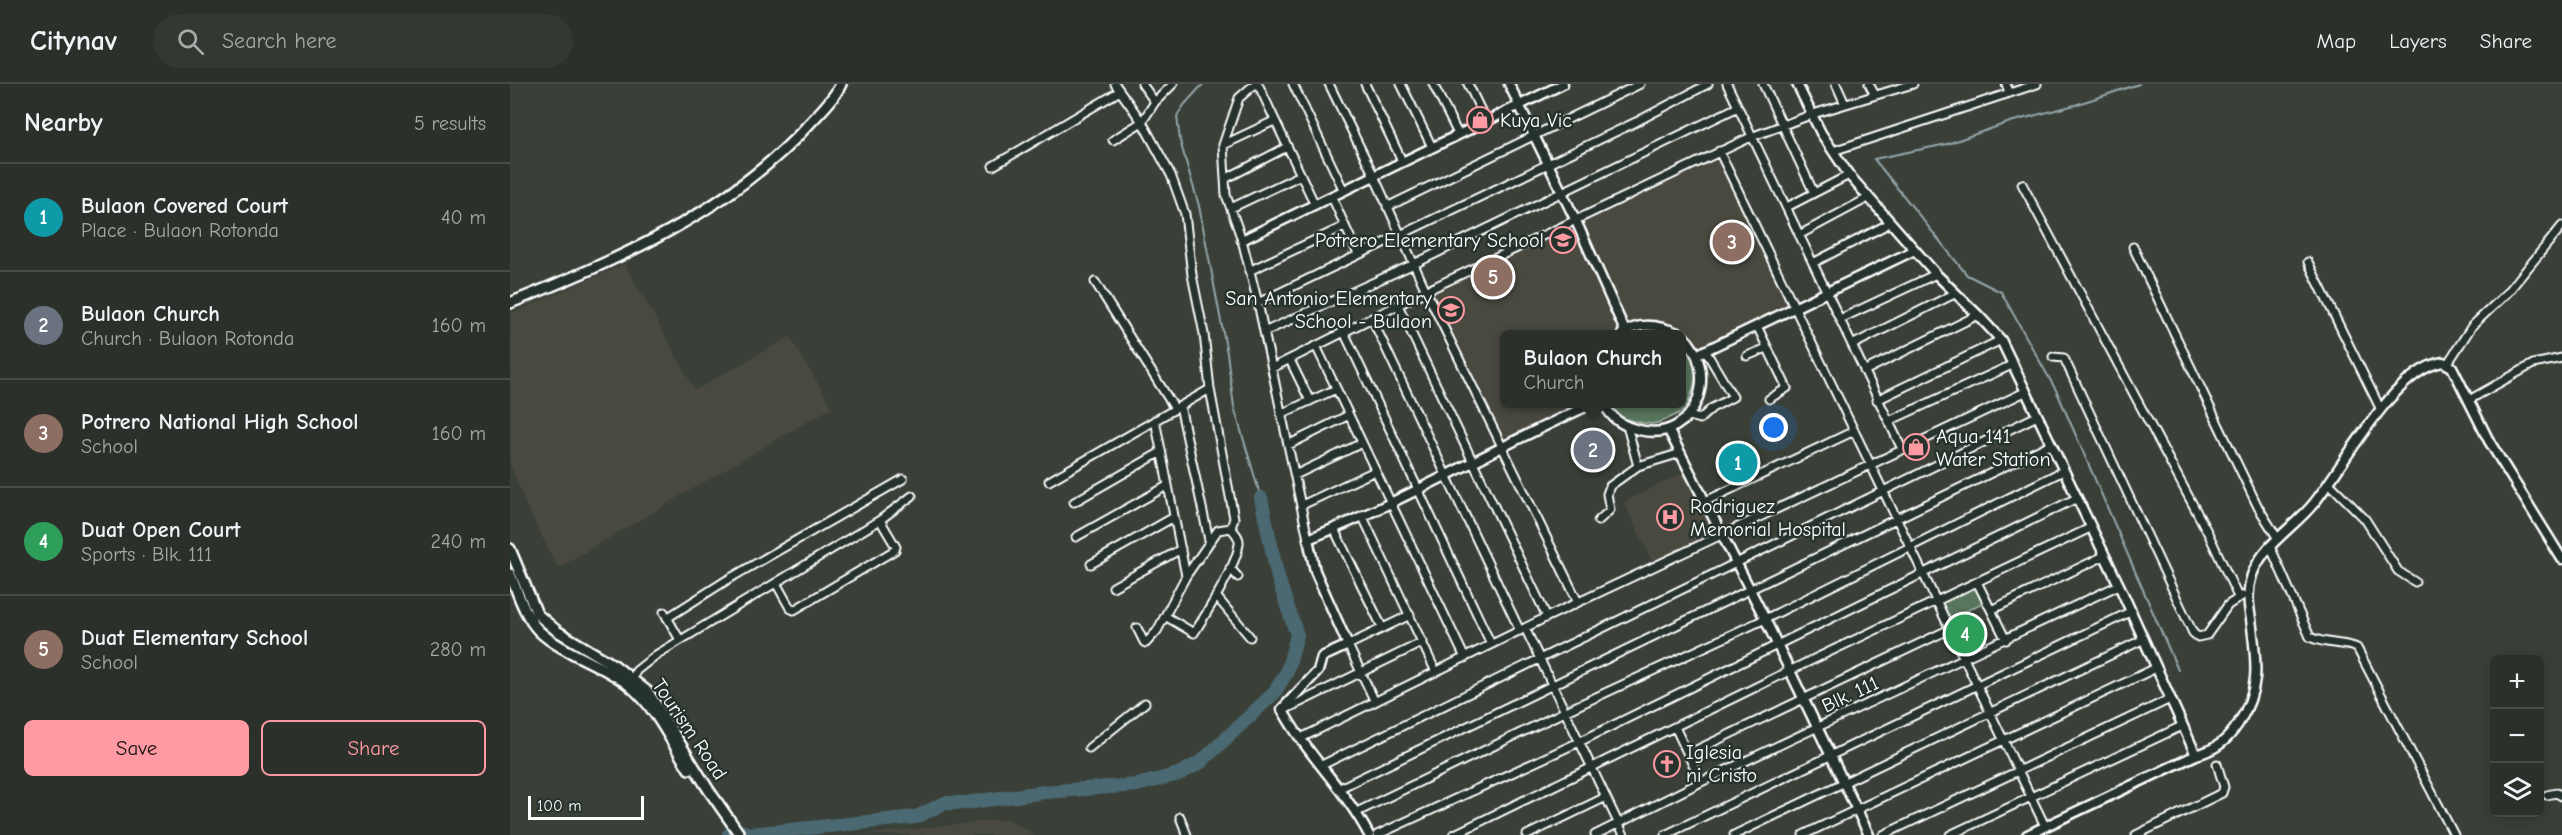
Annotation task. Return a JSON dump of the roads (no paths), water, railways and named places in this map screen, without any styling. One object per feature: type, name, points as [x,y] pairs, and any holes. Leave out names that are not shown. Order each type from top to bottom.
[{"type":"main road","points":[[510,303],[678,228],[720,200],[786,149],[829,102],[841,84]]},
{"type":"main road","name":"Tourism Road","points":[[510,549],[537,614],[632,683],[648,692],[710,797],[740,835]]},
{"type":"main road","points":[[510,574],[523,606],[539,631],[601,669],[632,683]]},
{"type":"main road","name":"Tourism Road","points":[[632,683],[734,835]]},
{"type":"street","points":[[1115,84],[1142,122],[1171,175],[1185,214],[1210,389],[1233,514],[1231,528],[1239,540],[1230,568],[1194,633],[1165,616]]},
{"type":"street","points":[[1142,84],[1155,102]]},
{"type":"street","points":[[1113,140],[1142,122],[1155,102],[1173,84]]},
{"type":"street","points":[[1315,205],[1256,84],[1239,99],[1223,145],[1226,195],[1242,240],[1258,303],[1316,571],[1375,702]]},
{"type":"street","points":[[1293,84],[1344,191]]},
{"type":"street","points":[[1329,84],[1426,291],[1578,602]]},
{"type":"street","points":[[1365,84],[1402,161]]},
{"type":"street","points":[[1401,84],[1432,147]]},
{"type":"street","points":[[1433,84],[1458,134]]},
{"type":"street","points":[[1468,84],[1486,121]]},
{"type":"street","points":[[1509,84],[1576,221],[1622,330]]},
{"type":"street","points":[[1242,240],[1519,105],[1551,87],[1563,84]]},
{"type":"street","points":[[1387,207],[1640,84]]},
{"type":"street","points":[[1258,303],[1635,122],[1708,84]]},
{"type":"street","points":[[1727,84],[1902,449]]},
{"type":"street","points":[[1763,84],[1814,193]]},
{"type":"street","points":[[1797,84],[1821,133],[1849,175],[1954,294],[2001,340],[2090,528],[2120,585],[2196,755]]},
{"type":"street","points":[[1836,84],[1845,104]]},
{"type":"street","points":[[1869,84],[1875,95]]},
{"type":"street","points":[[1272,368],[1426,291],[1751,136],[1909,84]]},
{"type":"street","points":[[2006,84],[2009,92]]},
{"type":"street","points":[[1833,151],[2037,84]]},
{"type":"street","points":[[993,166],[1120,91]]},
{"type":"street","points":[[1264,332],[1414,264],[1738,107]]},
{"type":"street","points":[[1223,145],[1275,121]]},
{"type":"street","points":[[1225,179],[1287,147]]},
{"type":"street","points":[[1719,151],[2045,826]]},
{"type":"street","points":[[1231,208],[1301,175]]},
{"type":"street","points":[[1786,207],[1849,175]]},
{"type":"street","points":[[2022,184],[2209,535],[2238,597]]},
{"type":"street","points":[[1332,197],[1358,254]]},
{"type":"street","points":[[1799,235],[1868,198]]},
{"type":"street","points":[[1813,263],[1890,224]]},
{"type":"street","points":[[1249,271],[1345,226]]},
{"type":"street","points":[[2448,363],[2472,326],[2508,292],[2562,226]]},
{"type":"street","points":[[2133,247],[2258,507],[2278,539]]},
{"type":"street","points":[[1702,352],[1915,250]]},
{"type":"street","points":[[2308,262],[2380,408]]},
{"type":"street","points":[[1840,319],[1936,274]]},
{"type":"street","points":[[1095,282],[1178,408],[1209,540]]},
{"type":"street","points":[[1852,345],[1954,294]]},
{"type":"street","points":[[1398,305],[1547,617]]},
{"type":"street","points":[[1864,371],[1978,315]]},
{"type":"street","points":[[1372,319],[1445,475],[1566,711],[1624,835]]},
{"type":"street","points":[[1632,330],[1647,325],[1670,330]]},
{"type":"street","points":[[1756,326],[1787,388],[1769,399]]},
{"type":"street","points":[[1344,332],[1491,644]]},
{"type":"street","points":[[1686,339],[1702,352],[1733,397],[1712,408],[1700,419],[1688,416]]},
{"type":"street","points":[[1877,400],[2001,340]]},
{"type":"street","points":[[1316,346],[1389,503],[1465,657]]},
{"type":"street","points":[[1747,356],[1767,348]]},
{"type":"street","points":[[1607,408],[1617,422],[1627,426],[1650,433],[1669,430],[1688,416],[1700,394],[1702,352]]},
{"type":"street","points":[[2053,357],[2064,358],[2193,633],[2198,637],[2207,635],[2228,605],[2238,597],[2248,595]]},
{"type":"street","points":[[2469,400],[2533,364],[2562,358]]},
{"type":"street","points":[[1290,360],[1310,401]]},
{"type":"street","points":[[2027,835],[2196,755],[2212,751],[2224,742],[2245,714],[2252,697],[2257,672],[2248,595],[2255,566],[2270,546],[2308,510],[2380,408],[2423,369],[2437,363],[2448,363]]},
{"type":"street","points":[[2448,363],[2489,441],[2562,559]]},
{"type":"street","points":[[1889,422],[2014,364]]},
{"type":"street","points":[[1049,481],[1210,389]]},
{"type":"street","points":[[1281,414],[1336,389]]},
{"type":"street","points":[[1301,738],[1578,602],[2025,392]]},
{"type":"street","points":[[1308,539],[1389,503],[1501,446],[1583,408]]},
{"type":"street","points":[[1288,445],[1349,415]]},
{"type":"street","points":[[1322,765],[2037,416]]},
{"type":"street","points":[[1155,420],[1186,576]]},
{"type":"street","points":[[1627,426],[1638,466]]},
{"type":"street","points":[[1669,430],[1724,535],[1869,835]]},
{"type":"street","points":[[1706,501],[1854,431]]},
{"type":"street","points":[[1295,475],[1362,443]]},
{"type":"street","points":[[1340,788],[2051,444]]},
{"type":"street","points":[[1074,502],[1161,452]]},
{"type":"street","points":[[1598,521],[1610,510],[1607,494],[1610,486],[1638,466],[1681,453]]},
{"type":"street","points":[[1302,505],[1375,471]]},
{"type":"street","points":[[1357,812],[1566,711],[1765,619],[2063,471]]},
{"type":"street","points":[[680,640],[665,615],[903,479]]},
{"type":"street","points":[[2329,483],[2364,519],[2398,571],[2415,582]]},
{"type":"street","points":[[1076,537],[1167,486]]},
{"type":"street","points":[[632,683],[636,671],[642,665],[880,520],[912,496]]},
{"type":"street","points":[[1377,835],[1579,742],[2077,498]]},
{"type":"street","points":[[1362,515],[1436,672]]},
{"type":"street","points":[[1091,564],[1174,517]]},
{"type":"street","points":[[776,583],[790,608],[794,610],[885,556],[897,547],[880,520]]},
{"type":"street","points":[[1137,628],[1146,643],[1157,631],[1186,576],[1209,540],[1218,530],[1231,528]]},
{"type":"street","points":[[1453,835],[1789,671],[2090,528]]},
{"type":"street","points":[[1334,529],[1382,627]]},
{"type":"street","points":[[2270,546],[2310,637],[2328,644],[2350,645],[2356,648],[2454,835]]},
{"type":"street","points":[[1113,587],[1181,549]]},
{"type":"street","points":[[1990,610],[2104,556]]},
{"type":"street","points":[[1230,568],[1238,577]]},
{"type":"street","points":[[1977,582],[2006,640]]},
{"type":"street","name":"Blk. 111","points":[[1595,835],[1701,782],[2120,585]]},
{"type":"street","points":[[1216,596],[1250,638]]},
{"type":"street","points":[[1665,835],[2132,611]]},
{"type":"street","points":[[1369,835],[1357,812],[1301,738],[1282,711],[1282,707],[1318,671],[1322,657],[1410,615]]},
{"type":"street","points":[[1688,754],[1950,629]]},
{"type":"street","points":[[1734,835],[2144,639]]},
{"type":"street","points":[[1282,711],[1423,642]]},
{"type":"street","points":[[1803,835],[2156,668]]},
{"type":"street","points":[[1883,835],[2170,699]]},
{"type":"street","points":[[1089,748],[1145,704]]},
{"type":"street","points":[[1950,835],[2182,726]]},
{"type":"street","points":[[1675,727],[1701,782]]},
{"type":"street","points":[[2136,835],[2222,794],[2224,787],[2217,764]]},
{"type":"street","points":[[2547,795],[2556,793],[2562,796]]},
{"type":"street","points":[[1527,835],[1606,797]]},
{"type":"street","points":[[1180,817],[1187,835]]},
{"type":"waterway","points":[[1203,84],[1177,116],[1180,141],[1199,206],[1227,353],[1234,407],[1261,498]]},
{"type":"waterway","points":[[2139,84],[2075,105],[2010,122],[1947,144],[1874,159],[1967,275],[2001,292],[2057,392],[2178,670]]},
{"type":"waterway","points":[[729,835],[739,831],[750,834],[916,817],[945,803],[965,803],[1044,792],[1137,785],[1179,774],[1201,762],[1274,693],[1287,672],[1297,635],[1278,578],[1261,498]]},
{"type":"place","name":"Kuya Vic","points":[[1480,120]]},
{"type":"place","name":"Potrero Elementary School","points":[[1563,240]]},
{"type":"place","name":"Potrero National High School","points":[[1732,242]]},
{"type":"place","name":"Duat Elementary School","points":[[1493,277]]},
{"type":"place","name":"San Antonio Elementary School - Bulaon","points":[[1451,310]]},
{"type":"place","name":"Aqua 141 Water Station","points":[[1916,447]]},
{"type":"place","name":"Bulaon Church","points":[[1593,450]]},
{"type":"place","name":"Bulaon Covered Court","points":[[1738,463]]},
{"type":"place","name":"Rodriguez Memorial Hospital","points":[[1670,517]]},
{"type":"place","name":"Duat Open Court","points":[[1965,634]]},
{"type":"place","name":"Iglesia ni Cristo","points":[[1667,764]]}]
